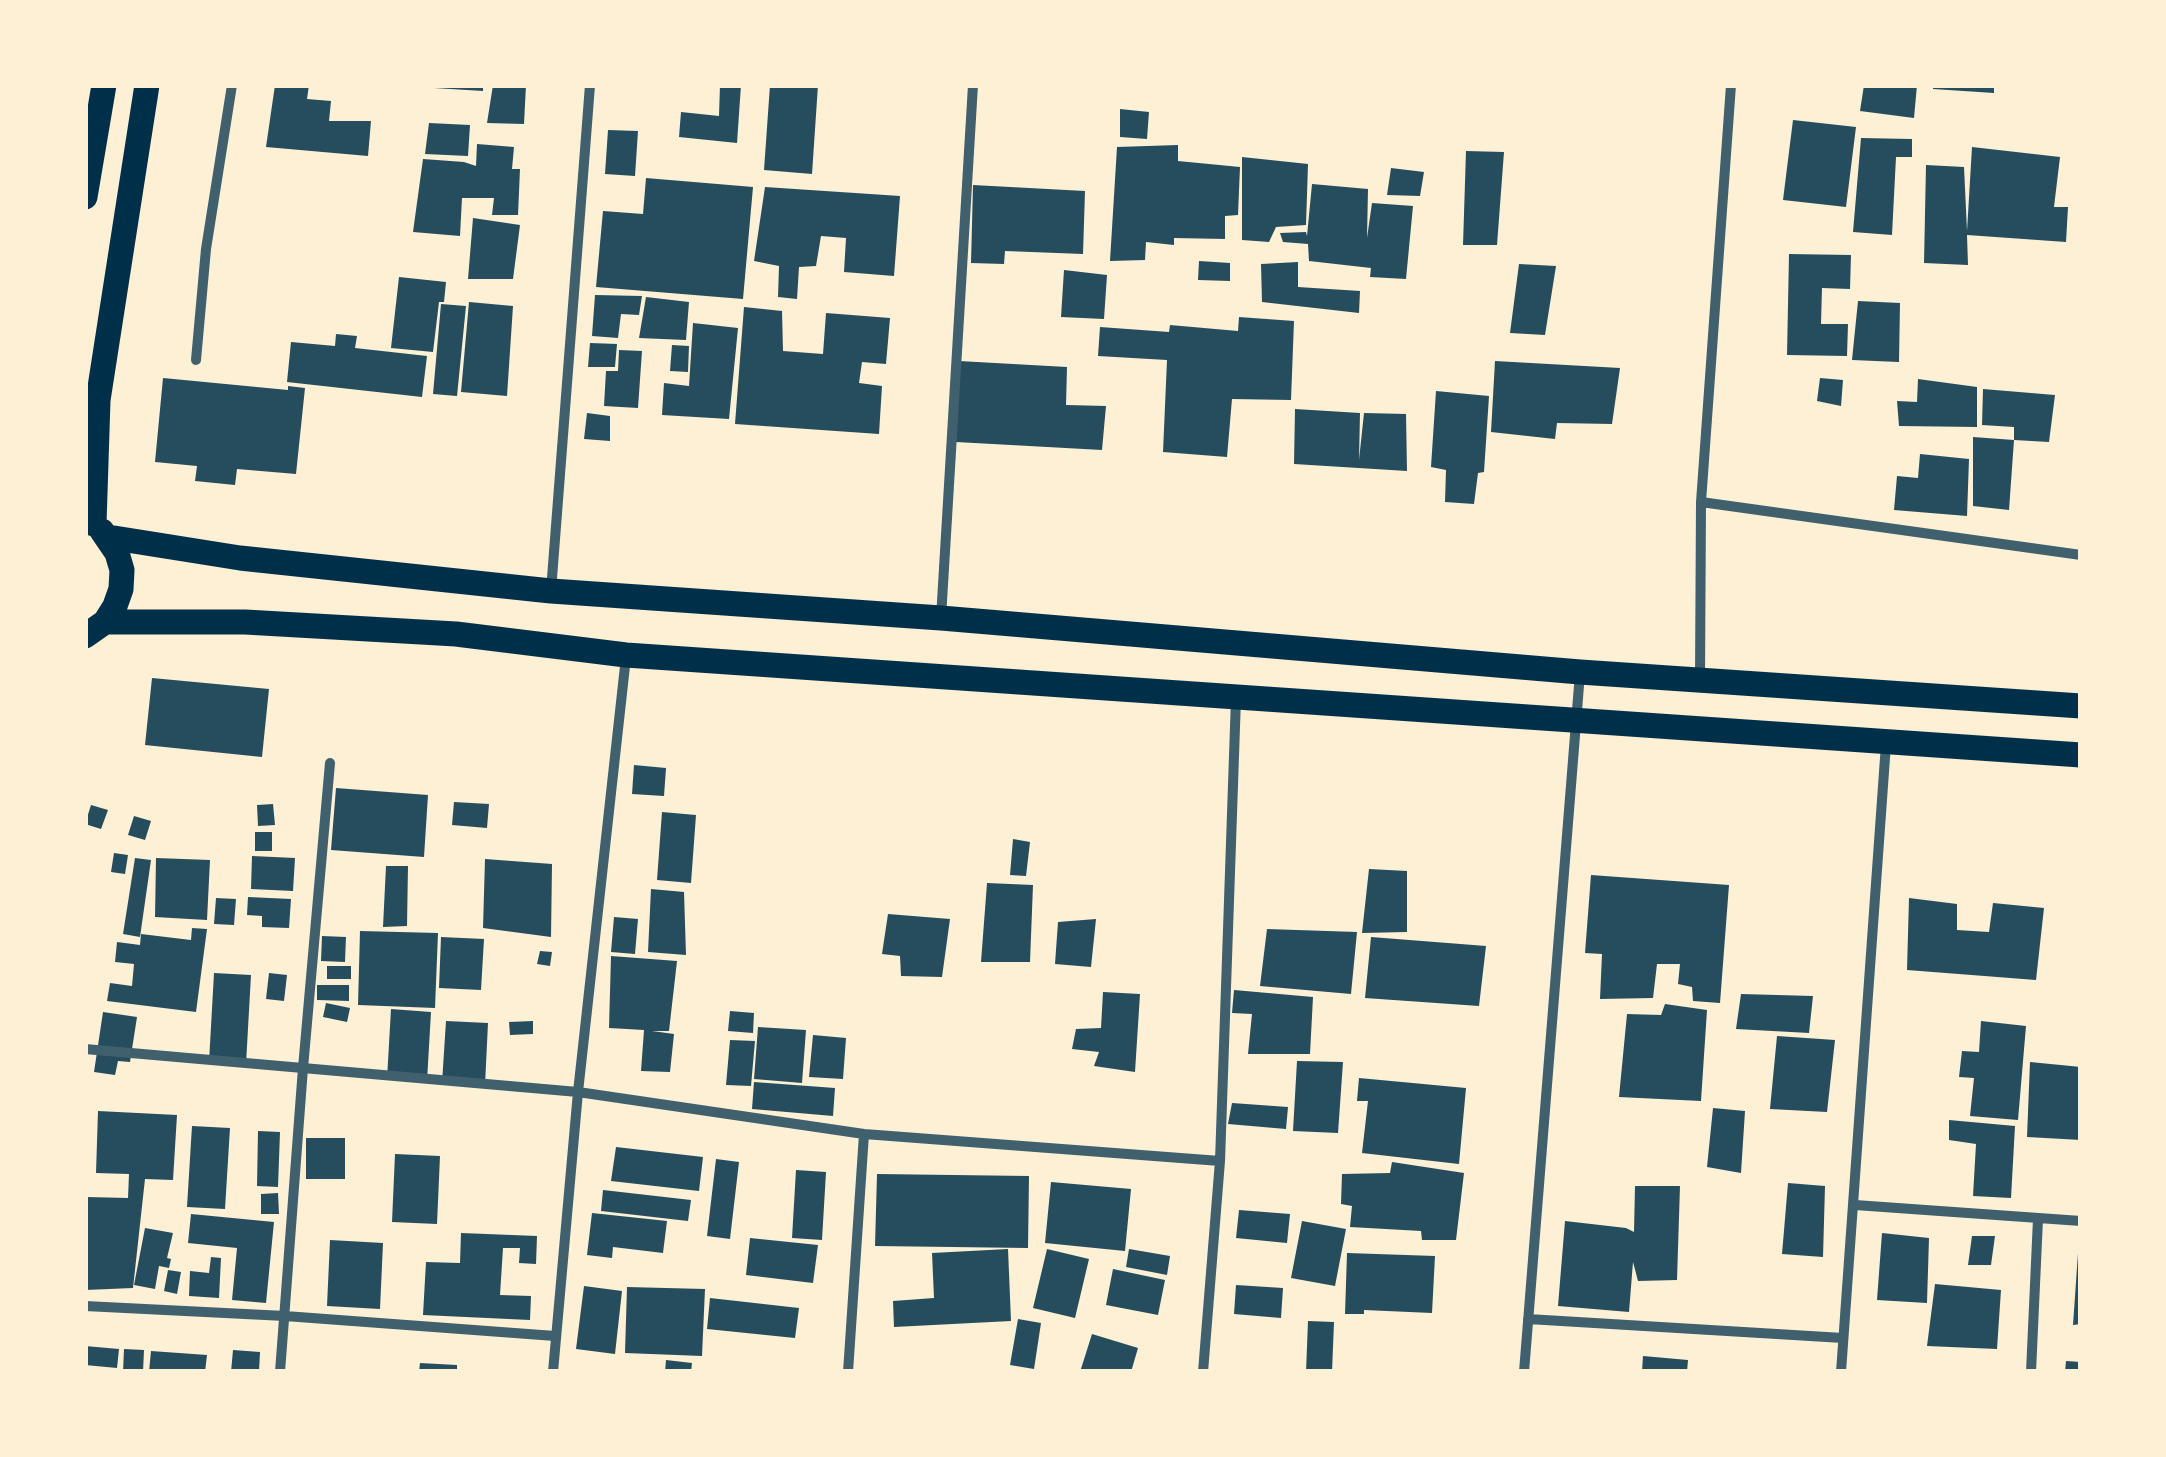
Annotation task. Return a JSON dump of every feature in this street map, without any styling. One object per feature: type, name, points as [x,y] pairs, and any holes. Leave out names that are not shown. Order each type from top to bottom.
[{"type":"main road","points":[[85,197],[104,85]]},
{"type":"main road","points":[[95,629],[116,606],[121,589],[122,570],[117,552],[96,527],[98,400],[147,85]]},
{"type":"main road","points":[[96,527],[240,558],[551,592],[942,618],[1580,672],[2081,706]]},
{"type":"main road","points":[[95,629],[245,622],[456,634],[626,654],[2081,755]]},
{"type":"street","points":[[196,360],[206,250],[232,85]]},
{"type":"street","points":[[551,592],[590,85]]},
{"type":"street","points":[[942,618],[973,85]]},
{"type":"street","points":[[1700,680],[1700,502],[1731,85]]},
{"type":"street","points":[[1700,502],[2081,555]]},
{"type":"street","points":[[553,1372],[578,1092],[626,654]]},
{"type":"street","points":[[1524,1372],[1580,672]]},
{"type":"street","points":[[1203,1372],[1220,1161],[1236,696]]},
{"type":"street","points":[[1841,1372],[1886,743]]},
{"type":"street","points":[[280,1372],[330,763]]},
{"type":"street","points":[[85,1049],[578,1092],[864,1134],[1220,1161]]},
{"type":"street","points":[[848,1372],[864,1134]]},
{"type":"street","points":[[1855,1205],[2081,1221]]},
{"type":"street","points":[[2031,1372],[2038,1219]]},
{"type":"street","points":[[85,1306],[556,1336]]},
{"type":"street","points":[[1528,1319],[1843,1338]]},
{"type":"building","points":[[275,85],[309,85],[307,99],[331,101],[329,121],[371,121],[368,156],[266,147]]},
{"type":"building","points":[[483,85],[483,91],[434,88]]},
{"type":"building","points":[[493,85],[526,85],[524,124],[487,123]]},
{"type":"building","points":[[720,85],[741,85],[737,143],[679,137],[681,112],[719,116]]},
{"type":"building","points":[[770,85],[818,85],[812,174],[764,170]]},
{"type":"building","points":[[1864,85],[1917,85],[1914,118],[1860,111]]},
{"type":"building","points":[[1933,85],[1994,85],[1994,93],[1933,89]]},
{"type":"building","points":[[1120,109],[1149,112],[1147,139],[1120,137]]},
{"type":"building","points":[[1793,120],[1856,127],[1846,207],[1783,200]]},
{"type":"building","points":[[429,123],[470,125],[468,156],[425,154]]},
{"type":"building","points":[[608,130],[638,131],[635,176],[605,174]]},
{"type":"building","points":[[1861,138],[1912,139],[1912,157],[1896,157],[1892,235],[1853,232]]},
{"type":"building","points":[[477,144],[514,147],[512,169],[520,169],[518,215],[492,215],[494,198],[462,198],[460,236],[413,232],[423,159],[476,166]]},
{"type":"building","points":[[1178,145],[1178,161],[1240,167],[1238,215],[1225,216],[1225,239],[1174,238],[1174,245],[1146,242],[1145,260],[1110,261],[1117,147]]},
{"type":"building","points":[[1972,147],[2060,157],[2054,207],[2068,207],[2066,242],[1967,235],[1968,265],[1924,263],[1926,165],[1964,167],[1967,231]]},
{"type":"building","points":[[1466,151],[1504,152],[1497,245],[1463,245]]},
{"type":"building","points":[[1242,157],[1308,164],[1306,225],[1276,227],[1269,242],[1242,240]]},
{"type":"building","points":[[1391,168],[1424,172],[1420,196],[1387,195]]},
{"type":"building","points":[[646,178],[753,187],[743,299],[596,287],[603,211],[643,214]]},
{"type":"building","points":[[1312,184],[1368,189],[1367,238],[1372,203],[1413,206],[1406,279],[1370,277],[1371,268],[1309,261],[1308,244],[1283,242],[1280,233],[1306,232],[1307,236]]},
{"type":"building","points":[[973,185],[1085,191],[1083,254],[1005,251],[1004,264],[971,263]]},
{"type":"building","points":[[765,187],[900,196],[894,276],[844,272],[846,238],[821,236],[816,266],[799,267],[797,299],[778,297],[779,266],[754,261]]},
{"type":"building","points":[[473,218],[520,225],[513,279],[468,279]]},
{"type":"building","points":[[1789,254],[1851,255],[1850,289],[1822,288],[1821,324],[1848,324],[1847,356],[1787,355]]},
{"type":"building","points":[[1199,261],[1230,263],[1230,281],[1198,280]]},
{"type":"building","points":[[1298,262],[1298,287],[1360,291],[1359,313],[1262,302],[1261,264]]},
{"type":"building","points":[[1519,264],[1556,266],[1545,335],[1510,333]]},
{"type":"building","points":[[1064,270],[1107,275],[1104,319],[1061,317]]},
{"type":"building","points":[[399,277],[446,282],[444,302],[439,302],[433,352],[391,348]]},
{"type":"building","points":[[595,295],[642,296],[639,315],[621,314],[618,338],[592,336]]},
{"type":"building","points":[[646,297],[689,302],[686,340],[639,338]]},
{"type":"building","points":[[1858,301],[1900,303],[1899,362],[1852,360]]},
{"type":"building","points":[[469,302],[513,306],[507,396],[461,392]]},
{"type":"building","points":[[441,304],[466,306],[457,396],[433,394]]},
{"type":"building","points":[[744,307],[782,311],[783,351],[823,354],[826,313],[890,318],[886,364],[862,362],[859,383],[882,386],[879,434],[735,424]]},
{"type":"building","points":[[1239,317],[1294,321],[1291,400],[1232,399],[1227,457],[1163,452],[1167,360],[1098,356],[1100,327],[1169,332],[1170,325],[1238,331]]},
{"type":"building","points":[[693,323],[738,328],[729,419],[662,415],[664,383],[689,386]]},
{"type":"building","points":[[336,334],[357,336],[355,348],[427,356],[422,397],[287,382],[291,342],[335,346]]},
{"type":"building","points":[[590,343],[617,344],[615,367],[588,367]]},
{"type":"building","points":[[672,345],[689,346],[688,372],[670,371]]},
{"type":"building","points":[[619,350],[642,351],[638,408],[604,406],[606,371],[618,371]]},
{"type":"building","points":[[959,361],[1067,367],[1066,405],[1106,406],[1102,450],[956,442]]},
{"type":"building","points":[[1495,361],[1620,368],[1612,424],[1557,423],[1555,439],[1491,432]]},
{"type":"building","points":[[163,378],[288,390],[288,386],[305,388],[296,474],[237,469],[235,485],[195,481],[197,466],[155,462]]},
{"type":"building","points":[[1820,378],[1843,380],[1841,406],[1817,401]]},
{"type":"building","points":[[1918,379],[1977,387],[1977,427],[1899,426],[1897,401],[1917,402]]},
{"type":"building","points":[[1983,389],[2055,395],[2049,442],[2014,440],[2014,427],[1982,425]]},
{"type":"building","points":[[1436,391],[1489,396],[1484,472],[1478,473],[1474,504],[1445,502],[1446,470],[1431,467]]},
{"type":"building","points":[[1295,409],[1360,413],[1359,460],[1364,413],[1406,414],[1407,471],[1294,464]]},
{"type":"building","points":[[587,413],[610,416],[610,441],[584,439]]},
{"type":"building","points":[[1973,437],[2014,440],[2009,510],[1973,506]]},
{"type":"building","points":[[1920,454],[1969,459],[1967,516],[1894,510],[1897,476],[1918,478]]},
{"type":"building","points":[[152,678],[269,689],[262,757],[145,745]]},
{"type":"building","points":[[634,765],[666,768],[664,796],[632,794]]},
{"type":"building","points":[[336,788],[428,795],[424,857],[331,850]]},
{"type":"building","points":[[454,802],[489,804],[487,828],[452,825]]},
{"type":"building","points":[[273,804],[275,825],[258,826],[257,805]]},
{"type":"building","points":[[91,805],[108,810],[101,829],[85,824]]},
{"type":"building","points":[[662,812],[696,815],[691,883],[657,880]]},
{"type":"building","points":[[134,816],[151,821],[145,840],[128,835]]},
{"type":"building","points":[[255,832],[272,832],[272,851],[255,851]]},
{"type":"building","points":[[1013,839],[1030,842],[1026,876],[1010,875]]},
{"type":"building","points":[[114,853],[128,855],[125,874],[111,872]]},
{"type":"building","points":[[252,856],[295,858],[293,891],[251,889]]},
{"type":"building","points":[[135,858],[151,860],[140,937],[123,934]]},
{"type":"building","points":[[156,858],[210,860],[207,920],[155,917]]},
{"type":"building","points":[[485,859],[552,864],[551,937],[483,928]]},
{"type":"building","points":[[386,866],[408,866],[407,926],[383,927]]},
{"type":"building","points":[[1369,869],[1407,871],[1407,932],[1362,933]]},
{"type":"building","points":[[1591,875],[1729,885],[1720,1003],[1693,1001],[1692,987],[1678,984],[1680,964],[1657,964],[1653,998],[1600,999],[1602,954],[1585,953]]},
{"type":"building","points":[[987,883],[1033,885],[1030,962],[981,962]]},
{"type":"building","points":[[651,889],[684,892],[686,955],[648,952]]},
{"type":"building","points":[[248,897],[291,899],[289,928],[262,927],[262,916],[247,915]]},
{"type":"building","points":[[216,898],[236,899],[234,925],[214,924]]},
{"type":"building","points":[[1909,898],[1957,904],[1957,930],[1989,932],[1993,903],[2044,908],[2036,980],[1907,970]]},
{"type":"building","points":[[888,914],[950,919],[942,977],[901,976],[900,956],[882,954]]},
{"type":"building","points":[[614,917],[638,919],[635,954],[611,952]]},
{"type":"building","points":[[1096,919],[1091,967],[1055,964],[1058,922]]},
{"type":"building","points":[[192,928],[207,929],[196,1012],[107,1001],[110,983],[132,986],[134,964],[115,962],[117,942],[140,945],[141,934],[191,940]]},
{"type":"building","points":[[1267,929],[1357,932],[1351,994],[1260,986]]},
{"type":"building","points":[[360,931],[438,933],[435,1008],[358,1005]]},
{"type":"building","points":[[322,936],[346,937],[345,962],[321,961]]},
{"type":"building","points":[[441,937],[484,939],[481,990],[439,988]]},
{"type":"building","points":[[1371,937],[1486,946],[1479,1006],[1365,998]]},
{"type":"building","points":[[540,951],[552,952],[550,966],[537,964]]},
{"type":"building","points":[[611,956],[677,961],[669,1031],[652,1031],[674,1034],[670,1072],[641,1071],[644,1030],[609,1028]]},
{"type":"building","points":[[327,966],[351,966],[351,979],[327,979]]},
{"type":"building","points":[[214,973],[251,975],[246,1064],[209,1062]]},
{"type":"building","points":[[269,973],[287,975],[284,1001],[266,999]]},
{"type":"building","points":[[317,985],[349,985],[349,1001],[317,1000]]},
{"type":"building","points":[[1234,990],[1313,997],[1310,1054],[1248,1054],[1252,1014],[1232,1013]]},
{"type":"building","points":[[1103,992],[1140,994],[1135,1072],[1094,1066],[1099,1052],[1072,1049],[1076,1029],[1101,1028]]},
{"type":"building","points":[[1741,994],[1813,996],[1809,1033],[1736,1029]]},
{"type":"building","points":[[326,1003],[350,1008],[347,1022],[323,1017]]},
{"type":"building","points":[[1665,1004],[1707,1010],[1701,1101],[1619,1097],[1627,1014],[1661,1015]]},
{"type":"building","points":[[391,1009],[431,1012],[427,1081],[387,1079]]},
{"type":"building","points":[[730,1011],[754,1013],[753,1033],[728,1031]]},
{"type":"building","points":[[103,1012],[137,1017],[130,1062],[118,1061],[115,1075],[94,1072]]},
{"type":"building","points":[[446,1021],[488,1023],[485,1085],[442,1083]]},
{"type":"building","points":[[533,1021],[533,1034],[510,1035],[509,1022]]},
{"type":"building","points":[[1981,1021],[2026,1026],[2018,1120],[1970,1116],[1974,1078],[1959,1077],[1962,1051],[1979,1052]]},
{"type":"building","points":[[758,1027],[806,1030],[802,1083],[754,1079]]},
{"type":"building","points":[[813,1035],[846,1038],[843,1079],[809,1077]]},
{"type":"building","points":[[1777,1036],[1835,1040],[1827,1112],[1770,1109]]},
{"type":"building","points":[[730,1040],[755,1041],[751,1086],[726,1085]]},
{"type":"building","points":[[1297,1061],[1343,1062],[1338,1133],[1293,1131]]},
{"type":"building","points":[[2030,1062],[2081,1067],[2081,1140],[2027,1137]]},
{"type":"building","points":[[1359,1078],[1466,1088],[1459,1164],[1362,1153],[1368,1101],[1357,1101]]},
{"type":"building","points":[[754,1082],[835,1088],[833,1116],[752,1109]]},
{"type":"building","points":[[1232,1103],[1288,1107],[1286,1129],[1228,1124]]},
{"type":"building","points":[[1713,1108],[1745,1111],[1741,1173],[1707,1167]]},
{"type":"building","points":[[98,1111],[177,1115],[173,1180],[145,1179],[133,1288],[85,1290],[87,1197],[128,1198],[129,1174],[96,1173]]},
{"type":"building","points":[[1949,1120],[2015,1126],[2011,1198],[1973,1196],[1976,1144],[1949,1140]]},
{"type":"building","points":[[192,1126],[230,1128],[225,1209],[187,1207]]},
{"type":"building","points":[[258,1131],[280,1132],[278,1187],[257,1186]]},
{"type":"building","points":[[306,1138],[345,1138],[345,1179],[306,1179]]},
{"type":"building","points":[[616,1147],[703,1157],[699,1191],[611,1181]]},
{"type":"building","points":[[395,1154],[440,1156],[437,1224],[392,1222]]},
{"type":"building","points":[[716,1159],[739,1162],[730,1239],[707,1236]]},
{"type":"building","points":[[1392,1162],[1464,1173],[1456,1240],[1422,1240],[1421,1231],[1350,1227],[1352,1206],[1341,1204],[1342,1174],[1390,1173]]},
{"type":"building","points":[[796,1170],[826,1172],[822,1240],[792,1238]]},
{"type":"building","points":[[877,1174],[1029,1176],[1028,1248],[875,1246]]},
{"type":"building","points":[[1051,1182],[1131,1189],[1125,1251],[1045,1243]]},
{"type":"building","points":[[1788,1183],[1825,1186],[1823,1257],[1782,1254]]},
{"type":"building","points":[[1635,1186],[1680,1186],[1677,1280],[1638,1281],[1633,1262],[1629,1312],[1558,1306],[1565,1221],[1634,1232]]},
{"type":"building","points":[[603,1190],[691,1200],[688,1221],[601,1211]]},
{"type":"building","points":[[278,1193],[279,1214],[261,1214],[261,1194]]},
{"type":"building","points":[[1239,1210],[1290,1214],[1287,1243],[1236,1238]]},
{"type":"building","points":[[592,1213],[667,1221],[663,1253],[613,1247],[612,1258],[587,1255]]},
{"type":"building","points":[[191,1214],[274,1222],[266,1303],[232,1300],[237,1248],[188,1243]]},
{"type":"building","points":[[1302,1221],[1346,1229],[1335,1286],[1291,1278]]},
{"type":"building","points":[[145,1228],[173,1233],[167,1258],[171,1259],[169,1268],[159,1266],[155,1289],[134,1285]]},
{"type":"building","points":[[461,1233],[537,1236],[536,1264],[519,1263],[520,1248],[503,1248],[500,1295],[531,1296],[530,1320],[423,1315],[426,1262],[460,1263]]},
{"type":"building","points":[[1882,1233],[1929,1238],[1927,1303],[1877,1300]]},
{"type":"building","points":[[1972,1236],[1995,1236],[1991,1265],[1968,1265]]},
{"type":"building","points":[[750,1238],[818,1245],[813,1283],[746,1275]]},
{"type":"building","points":[[330,1240],[383,1243],[380,1309],[327,1306]]},
{"type":"building","points":[[1008,1249],[1011,1321],[894,1327],[893,1301],[934,1298],[932,1253]]},
{"type":"building","points":[[1047,1249],[1089,1259],[1075,1318],[1033,1308]]},
{"type":"building","points":[[1129,1249],[1170,1256],[1167,1275],[1126,1267]]},
{"type":"building","points":[[1347,1253],[1435,1256],[1432,1313],[1364,1310],[1364,1314],[1345,1314]]},
{"type":"building","points":[[2078,1253],[2081,1324],[2073,1325]]},
{"type":"building","points":[[211,1257],[221,1258],[219,1298],[189,1296],[190,1271],[209,1273]]},
{"type":"building","points":[[1113,1269],[1165,1280],[1158,1315],[1106,1305]]},
{"type":"building","points":[[168,1270],[181,1272],[177,1294],[164,1291]]},
{"type":"building","points":[[1935,1284],[2001,1290],[1997,1349],[1927,1346]]},
{"type":"building","points":[[1236,1285],[1283,1288],[1281,1318],[1234,1314]]},
{"type":"building","points":[[584,1286],[622,1291],[615,1354],[576,1349]]},
{"type":"building","points":[[627,1287],[705,1289],[702,1356],[625,1353]]},
{"type":"building","points":[[710,1298],[799,1308],[795,1338],[707,1329]]},
{"type":"building","points":[[1018,1319],[1041,1323],[1034,1369],[1010,1365]]},
{"type":"building","points":[[1308,1321],[1334,1322],[1332,1372],[1306,1372]]},
{"type":"building","points":[[1092,1334],[1138,1348],[1131,1372],[1080,1372]]},
{"type":"building","points":[[85,1346],[119,1349],[117,1368],[85,1365]]},
{"type":"building","points":[[124,1349],[144,1350],[143,1372],[123,1372]]},
{"type":"building","points":[[233,1350],[260,1352],[259,1372],[231,1372]]},
{"type":"building","points":[[151,1351],[207,1355],[205,1372],[149,1372]]},
{"type":"building","points":[[1643,1356],[1688,1360],[1687,1372],[1642,1372]]},
{"type":"building","points":[[666,1360],[692,1363],[691,1372],[665,1372]]},
{"type":"building","points":[[2066,1361],[2081,1362],[2081,1372],[2065,1372]]},
{"type":"building","points":[[420,1363],[457,1365],[457,1372],[419,1372]]}]
